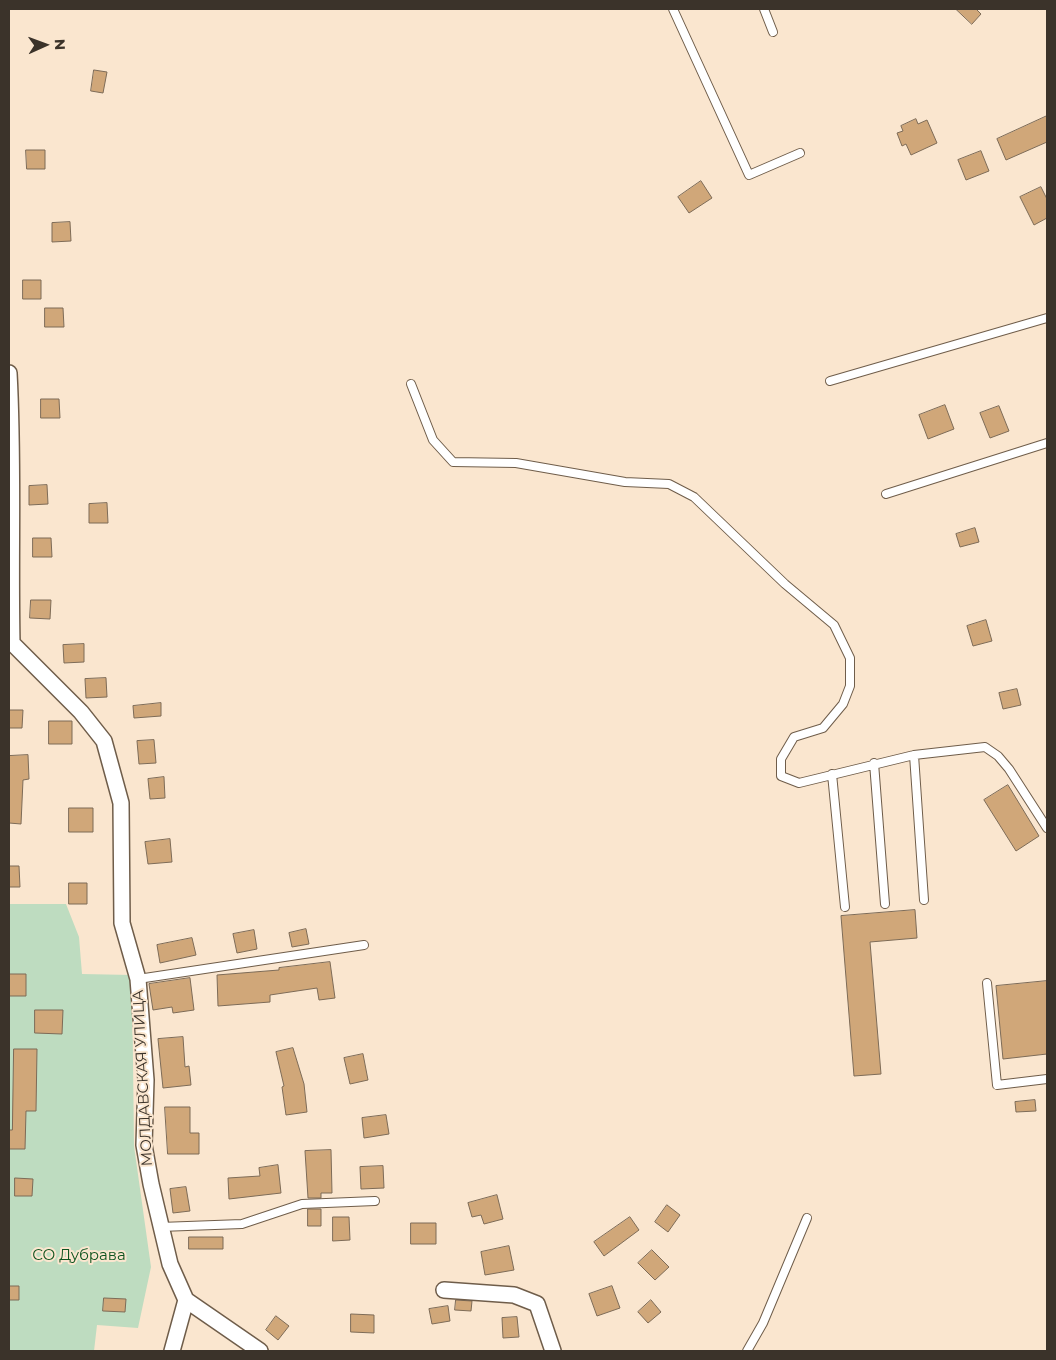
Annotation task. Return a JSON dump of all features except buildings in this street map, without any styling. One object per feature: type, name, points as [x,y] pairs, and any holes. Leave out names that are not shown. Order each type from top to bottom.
[{"type":"street","points":[[9,373],[12,492],[10,643]]},
{"type":"street","name":"МОЛДАВСКАЯ УЛИЦА","points":[[10,643],[82,712],[104,741],[120,803],[122,923],[138,979],[146,1080],[144,1144],[160,1227],[170,1264],[186,1300]]},
{"type":"street","points":[[444,1290],[514,1296],[537,1304],[553,1351]]},
{"type":"street","points":[[172,1351],[186,1300],[260,1351]]},
{"type":"lane","points":[[673,9],[748,175],[800,153]]},
{"type":"lane","points":[[764,9],[773,32]]},
{"type":"lane","points":[[830,381],[1047,318]]},
{"type":"lane","points":[[411,384],[433,440],[453,462],[516,463],[616,480],[669,484],[694,497],[786,584],[834,625],[850,658],[850,686],[843,704],[823,728],[794,737],[781,759],[781,776],[799,783],[874,763],[914,755],[984,747],[998,756],[1009,769],[1047,828]]},
{"type":"lane","points":[[886,494],[1047,443]]},
{"type":"lane","points":[[914,755],[924,900]]},
{"type":"lane","points":[[874,763],[885,904]]},
{"type":"lane","points":[[832,774],[845,908]]},
{"type":"lane","points":[[138,979],[364,945]]},
{"type":"lane","points":[[987,983],[996,1085],[1047,1079]]},
{"type":"lane","points":[[160,1227],[242,1224],[302,1204],[375,1201]]},
{"type":"lane","points":[[747,1351],[763,1323],[807,1218]]},
{"type":"green space","name":"СО Дубрава","points":[[9,904],[66,904],[79,937],[82,974],[132,975],[134,1146],[151,1267],[138,1328],[97,1325],[94,1351],[9,1351]]}]
